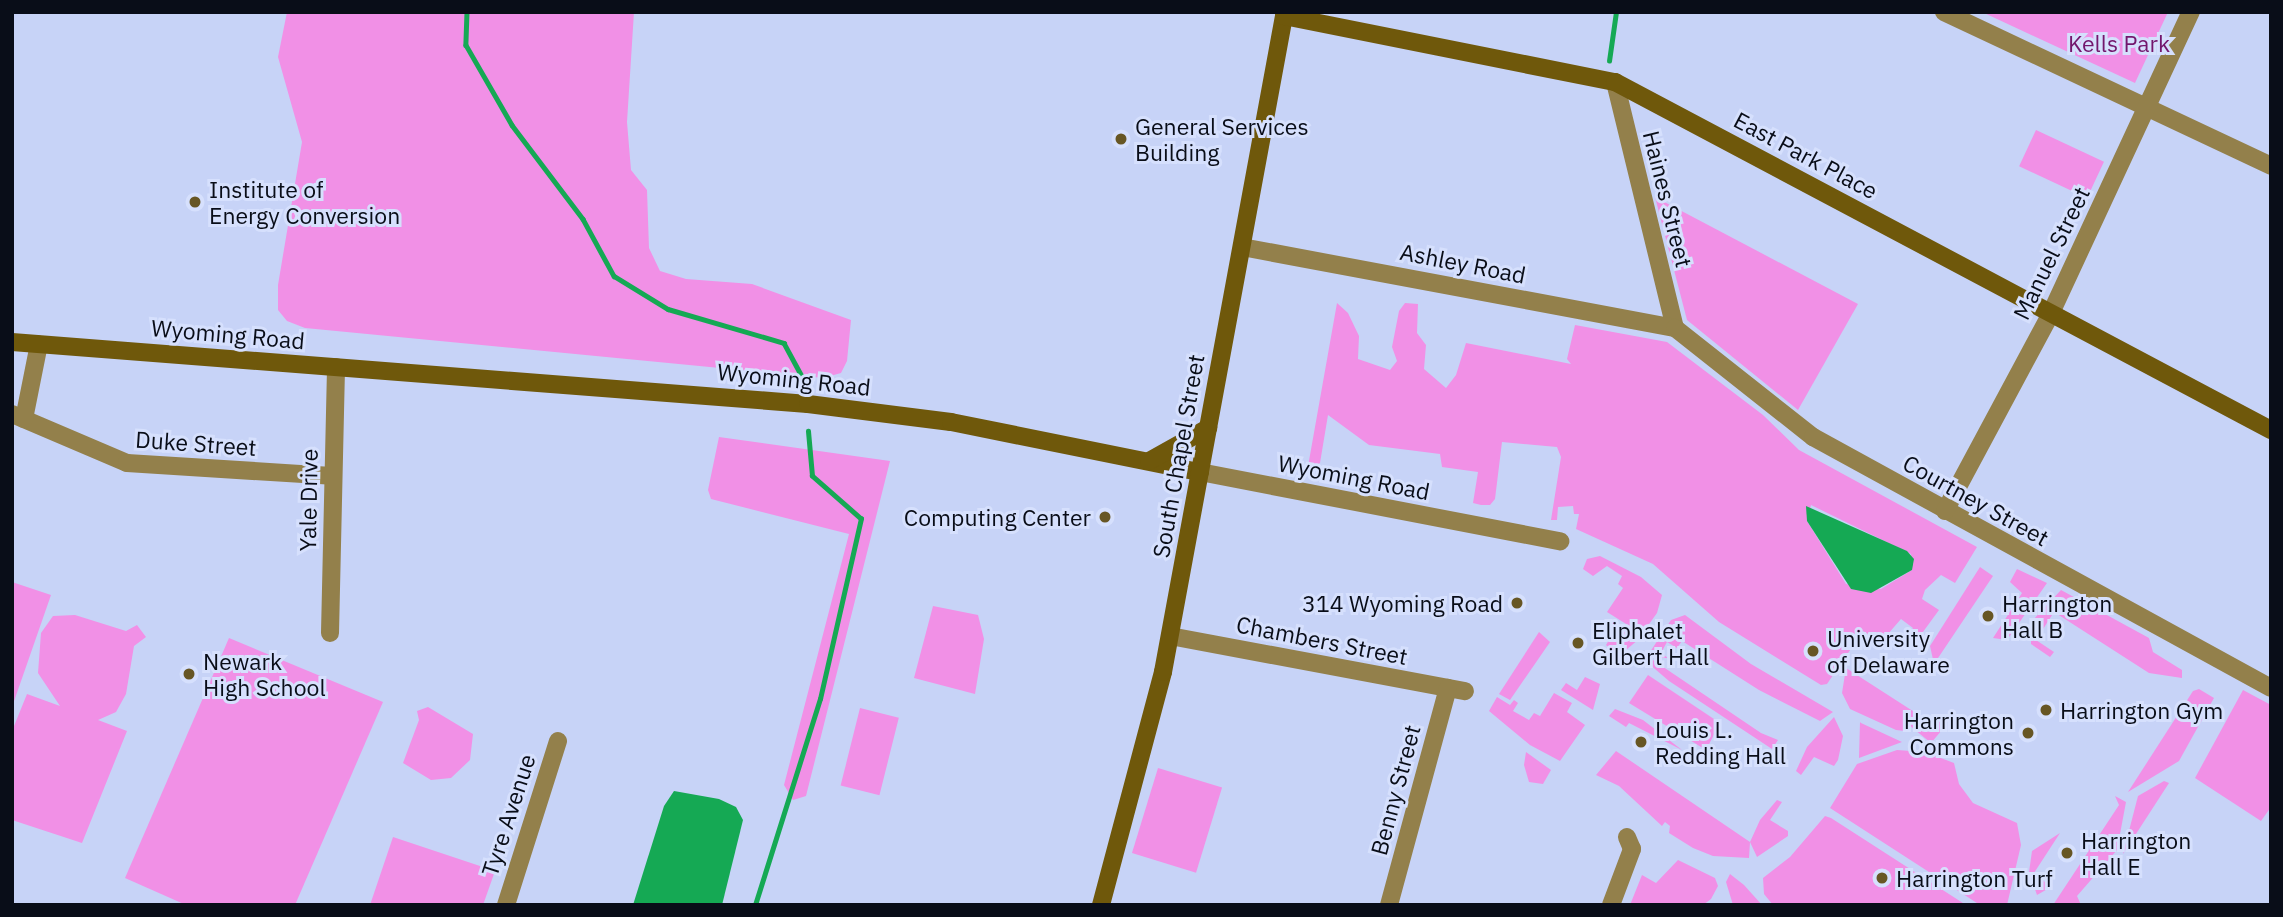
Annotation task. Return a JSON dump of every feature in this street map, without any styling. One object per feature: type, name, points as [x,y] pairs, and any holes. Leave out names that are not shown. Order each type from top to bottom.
[{"type":"street","points":[[1944,12],[2271,166]]},
{"type":"street","name":"Manuel Street","points":[[1945,511],[2051,313],[2192,12]]},
{"type":"street","name":"East Park Place","points":[[1285,14],[1615,82],[2271,430]]},
{"type":"street","name":"South Chapel Street","points":[[1101,905],[1170,636],[1285,14]]},
{"type":"street","name":"Haines Street","points":[[1615,82],[1675,328]]},
{"type":"street","name":"Ashley Road","points":[[1242,247],[1675,328]]},
{"type":"street","name":"Courtney Street","points":[[1675,328],[1813,437],[2271,688]]},
{"type":"street","name":"Wyoming Road","points":[[12,342],[821,405],[951,422],[1560,541]]},
{"type":"street","name":"Duke Street","points":[[39,344],[18,416],[127,463],[332,476]]},
{"type":"street","name":"Yale Drive","points":[[330,633],[336,368]]},
{"type":"street","points":[[1149,461],[1208,428]]},
{"type":"street","name":"Chambers Street","points":[[1170,636],[1457,690]]},
{"type":"street","name":"Benny Street","points":[[1389,905],[1457,690]]},
{"type":"street","name":"Tyre Avenue","points":[[506,905],[558,741]]},
{"type":"street","points":[[1611,905],[1632,849],[1627,837]]},
{"type":"green space","points":[[287,12],[634,12],[627,122],[631,170],[647,190],[649,248],[660,271],[686,279],[752,284],[851,320],[847,361],[841,373],[823,378],[305,328],[287,321],[278,310],[278,285],[302,142],[278,57]]},
{"type":"green space","name":"Kells Park","points":[[1982,12],[2168,12],[2135,83]]},
{"type":"green space","points":[[2036,130],[2104,162],[2087,198],[2019,166]]},
{"type":"green space","points":[[1655,197],[1858,304],[1798,410],[1687,320]]},
{"type":"green space","points":[[1337,303],[1348,313],[1359,336],[1358,359],[1390,370],[1397,361],[1392,347],[1399,311],[1405,303],[1418,304],[1417,333],[1426,345],[1424,369],[1446,388],[1456,375],[1466,343],[1571,364],[1567,359],[1575,325],[1667,342],[1763,415],[1799,450],[1977,547],[1955,583],[1941,575],[1925,590],[1922,599],[1939,610],[1920,636],[1906,638],[1913,628],[1901,619],[1881,642],[1863,631],[1827,684],[1821,685],[1719,622],[1653,564],[1576,529],[1579,514],[1574,514],[1573,506],[1558,507],[1557,520],[1551,520],[1561,457],[1557,447],[1502,442],[1495,499],[1490,505],[1481,505],[1473,503],[1478,472],[1442,467],[1440,454],[1369,445],[1328,415],[1320,463],[1307,472]],"holes":[[[1811,505],[1911,554],[1912,570],[1881,589],[1846,584],[1807,521]]]},
{"type":"green space","points":[[719,437],[890,461],[806,796],[793,800],[784,785],[849,534],[711,499],[708,490]]},
{"type":"green space","points":[[1600,556],[1641,577],[1662,595],[1657,613],[1642,634],[1607,612],[1623,588],[1618,584],[1622,576],[1607,566],[1593,576],[1583,569],[1587,559]]},
{"type":"green space","points":[[1980,567],[1993,576],[1934,664],[1930,646]]},
{"type":"green space","points":[[2017,569],[2047,583],[2007,640],[1993,638],[2022,593],[2010,582]]},
{"type":"green space","points":[[12,582],[51,595],[12,707]]},
{"type":"green space","points":[[2061,590],[2149,638],[2153,652],[2182,670],[2182,678],[2149,673],[2054,612],[2036,640],[2054,652],[2050,657],[2031,644],[2031,622]]},
{"type":"green space","points":[[933,606],[978,615],[984,639],[975,694],[914,678]]},
{"type":"green space","points":[[75,615],[126,631],[137,625],[146,637],[134,646],[126,694],[116,712],[98,720],[127,731],[82,843],[12,820],[12,731],[27,694],[60,706],[38,673],[41,633],[53,616]]},
{"type":"green space","points":[[1685,615],[1751,664],[1833,712],[1820,721],[1759,690],[1682,641],[1677,648],[1667,642],[1661,653],[1668,658],[1657,658],[1650,652],[1671,620]]},
{"type":"green space","points":[[1611,621],[1639,639],[1619,656],[1606,645],[1614,632],[1607,627]]},
{"type":"green space","points":[[1539,632],[1550,642],[1510,700],[1499,694]]},
{"type":"green space","points":[[229,638],[383,702],[295,905],[186,905],[125,878]]},
{"type":"green space","points":[[1647,656],[1761,733],[1778,740],[1772,749],[1669,681],[1648,663]]},
{"type":"green space","points":[[1846,668],[1933,724],[1939,718],[1947,724],[1931,743],[1909,725],[1905,731],[1896,730],[1850,709],[1842,693]]},
{"type":"green space","points":[[1648,675],[1720,723],[1706,750],[1629,703]]},
{"type":"green space","points":[[1585,677],[1600,684],[1593,710],[1561,690],[1566,683],[1577,690]]},
{"type":"green space","points":[[2199,689],[2214,698],[2179,761],[2128,792],[2193,691]]},
{"type":"green space","points":[[2243,690],[2271,705],[2271,807],[2261,821],[2195,778]]},
{"type":"green space","points":[[1554,693],[1572,703],[1567,712],[1585,725],[1560,761],[1530,745],[1489,711],[1497,697],[1510,705],[1514,700],[1518,703],[1513,711],[1529,720],[1534,713],[1540,716]]},
{"type":"green space","points":[[428,707],[473,734],[470,760],[451,778],[431,780],[403,763],[419,720],[417,711]]},
{"type":"green space","points":[[860,708],[899,718],[879,795],[841,786]]},
{"type":"green space","points":[[1615,709],[1643,720],[1682,750],[1629,723],[1626,727],[1609,716]]},
{"type":"green space","points":[[1834,717],[1843,736],[1838,760],[1834,766],[1814,757],[1801,775],[1796,771],[1807,747]]},
{"type":"green space","points":[[1861,723],[1902,742],[1859,758]]},
{"type":"green space","points":[[1897,750],[1925,752],[1954,763],[1959,784],[1973,803],[2017,823],[2021,845],[2007,905],[1980,905],[1830,808],[1857,764]]},
{"type":"green space","points":[[1616,751],[1750,842],[1749,858],[1713,856],[1693,848],[1669,833],[1670,826],[1665,822],[1662,826],[1619,786],[1596,775]]},
{"type":"green space","points":[[1526,752],[1551,770],[1543,784],[1529,782],[1524,765]]},
{"type":"green space","points":[[1158,768],[1222,788],[1196,873],[1132,853]]},
{"type":"green space","points":[[2164,781],[2169,783],[2123,854],[2138,796]]},
{"type":"green space","points":[[2115,796],[2126,802],[2117,850],[2077,896],[2081,905],[2053,905],[2119,805]]},
{"type":"green space","points":[[1777,800],[1782,802],[1770,820],[1788,831],[1788,836],[1757,857],[1750,842],[1760,820]]},
{"type":"green space","points":[[1825,816],[1966,905],[1773,905],[1764,894],[1763,878],[1790,857]]},
{"type":"green space","points":[[2060,833],[2034,873],[2051,887],[2037,895],[2029,872],[2032,851]]},
{"type":"green space","points":[[393,837],[495,871],[483,905],[370,905]]},
{"type":"green space","points":[[1678,860],[1715,878],[1718,886],[1711,899],[1703,905],[1630,905],[1642,875],[1656,883]]},
{"type":"green space","points":[[1730,874],[1762,905],[1733,905],[1726,882]]},
{"type":"shaded area","points":[[1806,506],[1907,551],[1914,559],[1912,570],[1871,593],[1851,589],[1807,521]]},
{"type":"shaded area","points":[[674,791],[719,799],[736,807],[743,820],[722,905],[633,905],[664,806]]},
{"type":"waterway","points":[[467,12],[466,45],[512,125],[583,219],[614,276],[668,309],[784,343],[804,380]]},
{"type":"waterway","points":[[1609,61],[1616,12]]},
{"type":"waterway","points":[[755,905],[820,699],[861,519],[812,476],[808,431]]},
{"type":"place","name":"General Services Building","points":[[1121,139]]},
{"type":"place","name":"Institute of Energy Conversion","points":[[195,202]]},
{"type":"place","name":"Computing Center","points":[[1105,517]]},
{"type":"place","name":"314 Wyoming Road","points":[[1517,603]]},
{"type":"place","name":"Harrington Hall B","points":[[1988,616]]},
{"type":"place","name":"Eliphalet Gilbert Hall","points":[[1578,643]]},
{"type":"place","name":"University of Delaware","points":[[1813,651]]},
{"type":"place","name":"Newark High School","points":[[189,674]]},
{"type":"place","name":"Harrington Gym","points":[[2046,710]]},
{"type":"place","name":"Harrington Commons","points":[[2028,733]]},
{"type":"place","name":"Louis L. Redding Hall","points":[[1641,742]]},
{"type":"place","name":"Harrington Hall E","points":[[2067,853]]},
{"type":"place","name":"Harrington Turf","points":[[1882,878]]}]
